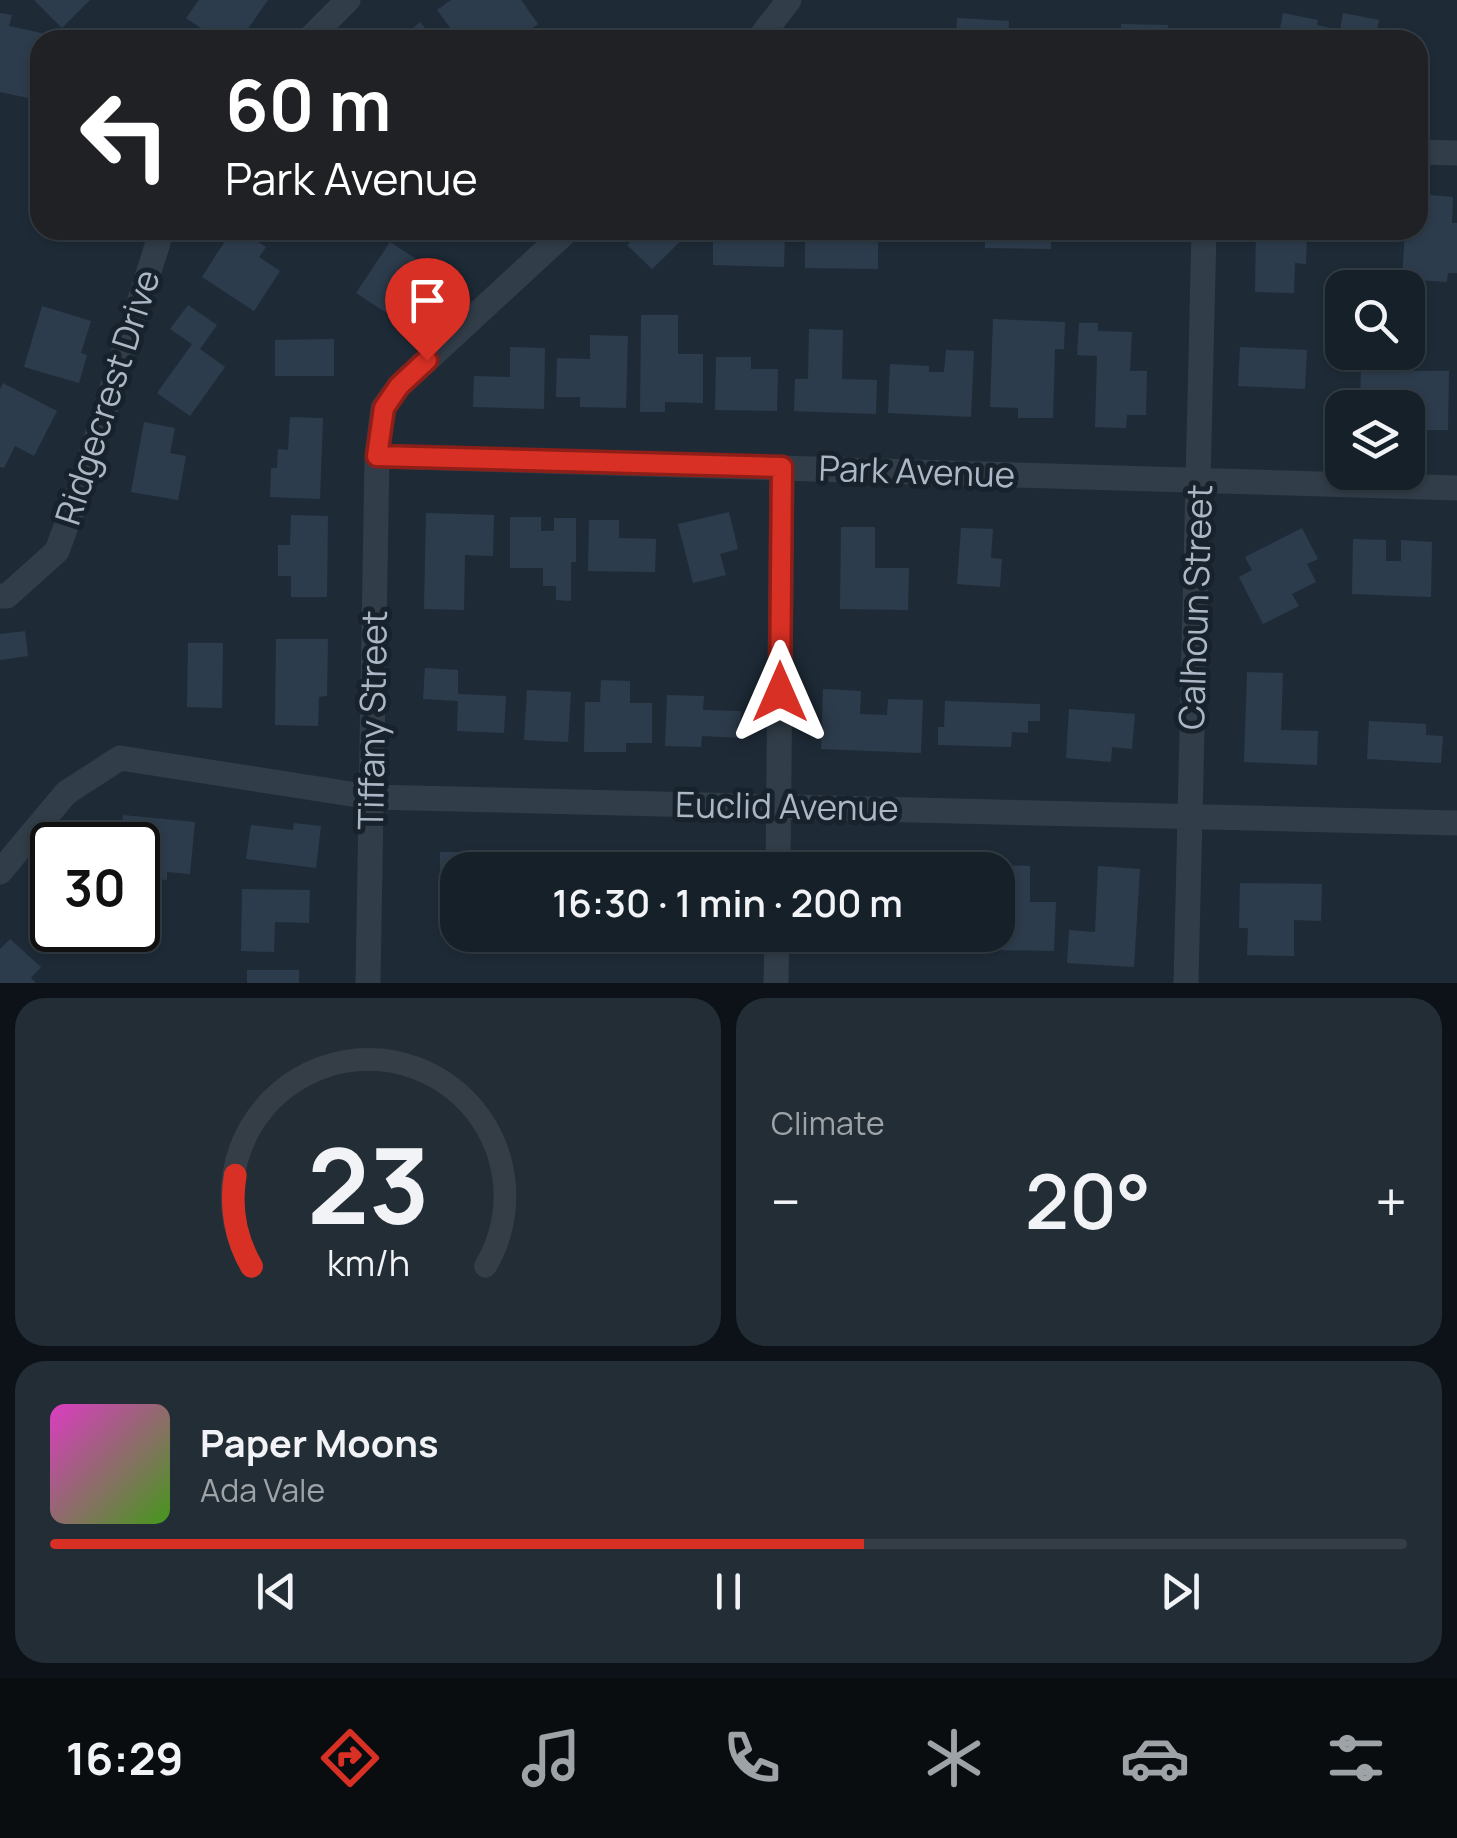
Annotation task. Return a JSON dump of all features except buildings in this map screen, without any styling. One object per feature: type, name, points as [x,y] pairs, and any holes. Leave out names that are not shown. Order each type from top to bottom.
[{"type":"street","points":[[318,30],[348,0]]},
{"type":"street","points":[[766,30],[789,0]]},
{"type":"street","points":[[1428,152],[1457,153]]},
{"type":"street","name":"Ridgecrest Drive","points":[[0,596],[6,596],[57,551],[159,240]]},
{"type":"street","name":"Tiffany Street","points":[[368,983],[377,456],[384,408],[399,386],[557,240]]},
{"type":"street","name":"Calhoun Street","points":[[1186,983],[1204,240]]},
{"type":"street","name":"Park Avenue","points":[[377,456],[1457,488]]},
{"type":"street","points":[[779,852],[782,467]]},
{"type":"street","name":"Euclid Avenue","points":[[0,872],[66,793],[120,758],[370,796],[1457,823]]},
{"type":"street","points":[[776,983],[777,952]]},
{"type":"route","points":[[427,360],[399,386],[384,408],[377,456],[782,467],[780,692]]}]
